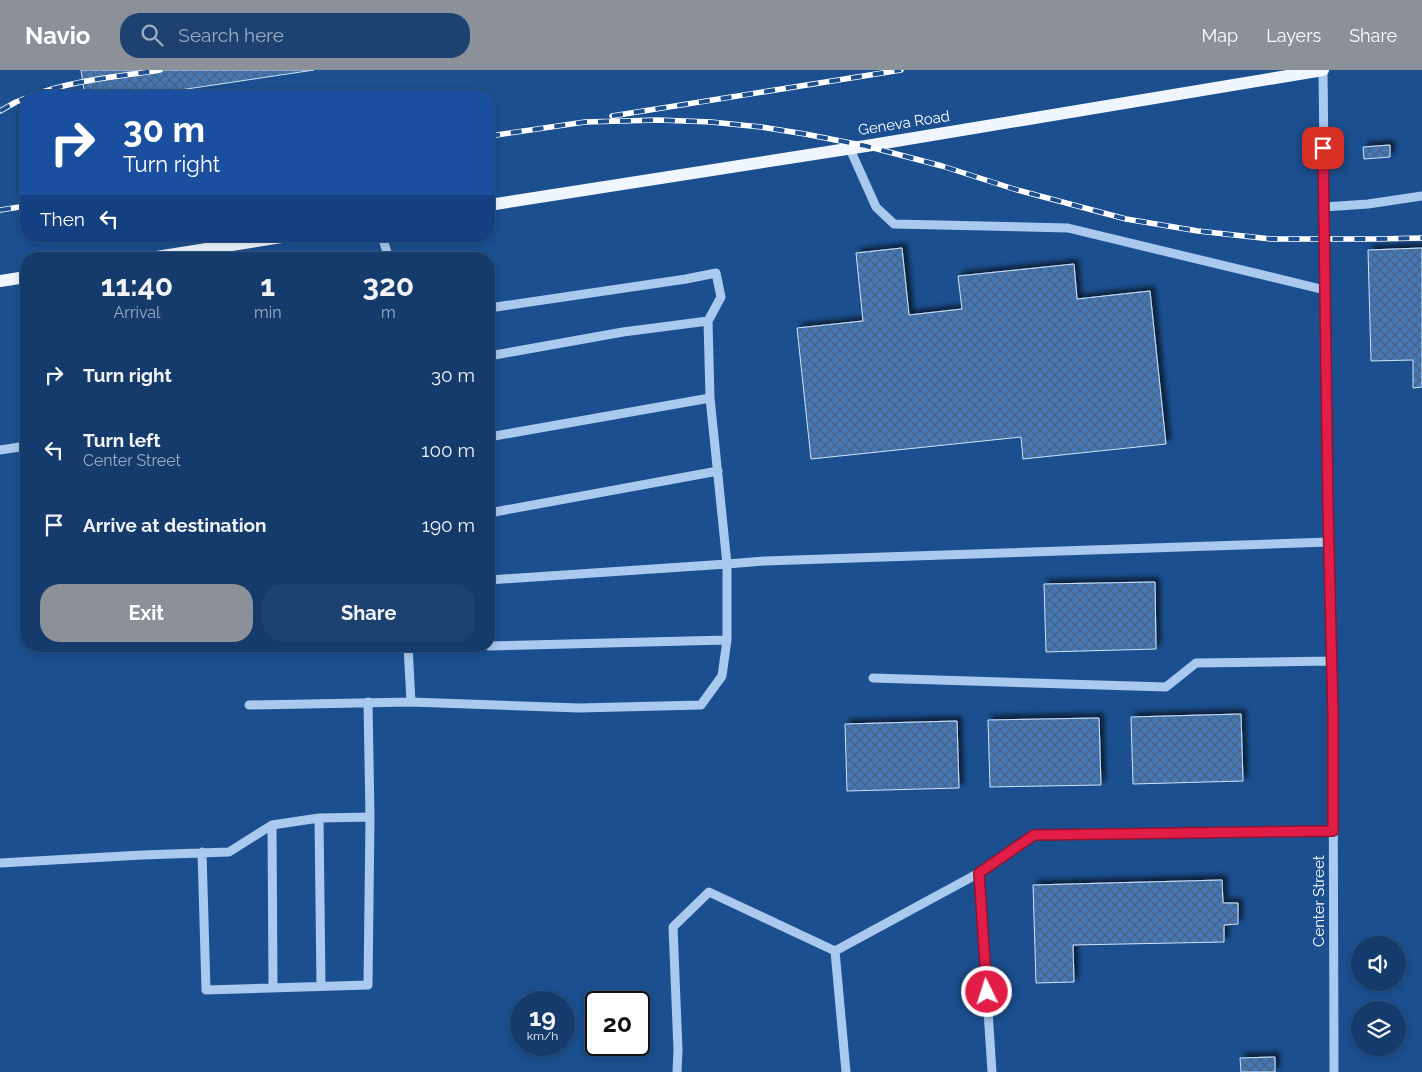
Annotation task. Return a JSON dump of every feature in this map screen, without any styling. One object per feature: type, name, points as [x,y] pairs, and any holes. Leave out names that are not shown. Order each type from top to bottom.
[{"type":"main road","name":"Geneva Road","points":[[495,204],[1323,70]]},
{"type":"main road","points":[[188,252],[250,242]]},
{"type":"main road","points":[[0,281],[20,278]]},
{"type":"street","name":"Center Street","points":[[1323,70],[1332,661],[1334,1072]]},
{"type":"street","points":[[850,148],[876,207],[894,224],[1068,228],[1325,290]]},
{"type":"street","points":[[1324,207],[1368,204],[1422,196]]},
{"type":"street","points":[[249,704],[411,702],[579,708],[701,705],[722,676],[727,640],[726,564],[710,398],[708,321],[721,297],[716,273],[495,307]]},
{"type":"street","points":[[495,355],[623,332],[708,321]]},
{"type":"street","points":[[495,435],[710,398]]},
{"type":"street","points":[[0,450],[20,447]]},
{"type":"street","points":[[495,512],[718,471]]},
{"type":"street","points":[[495,580],[765,561],[1329,542]]},
{"type":"street","points":[[495,646],[727,640]]},
{"type":"street","points":[[408,652],[411,702]]},
{"type":"street","points":[[874,678],[1166,687],[1196,663],[1332,661]]},
{"type":"street","points":[[202,852],[206,990],[368,984],[370,817],[368,702]]},
{"type":"street","points":[[0,862],[229,852],[272,825],[319,818],[370,817]]},
{"type":"street","points":[[319,818],[321,986]]},
{"type":"street","points":[[272,825],[273,987]]},
{"type":"street","points":[[835,951],[979,873],[1034,835],[1333,831]]},
{"type":"street","points":[[979,873],[992,1072]]},
{"type":"street","points":[[677,1072],[678,1050],[672,927],[710,892],[835,951]]},
{"type":"street","points":[[835,951],[846,1072]]},
{"type":"building","points":[[81,70],[314,70],[180,90],[84,90]]},
{"type":"building","points":[[1390,145],[1390,157],[1364,159],[1363,147]]},
{"type":"building","points":[[902,248],[909,315],[962,309],[958,276],[1074,264],[1077,299],[1150,291],[1166,444],[1023,459],[1021,437],[811,459],[797,328],[863,321],[856,253]]},
{"type":"building","points":[[1422,248],[1422,387],[1413,388],[1413,360],[1371,361],[1368,250]]},
{"type":"building","points":[[1155,582],[1156,649],[1046,652],[1044,584]]},
{"type":"building","points":[[1241,714],[1243,781],[1133,784],[1131,717]]},
{"type":"building","points":[[1099,718],[1101,785],[990,787],[988,720]]},
{"type":"building","points":[[957,721],[959,788],[847,791],[845,724]]},
{"type":"building","points":[[1222,880],[1223,903],[1238,903],[1238,924],[1224,925],[1224,942],[1073,945],[1074,982],[1036,983],[1033,885]]},
{"type":"building","points":[[1275,1057],[1275,1072],[1241,1072],[1240,1058]]},
{"type":"railway","points":[[50,90],[78,83],[160,70]]},
{"type":"railway","points":[[612,116],[901,70]]},
{"type":"railway","points":[[0,111],[20,100]]},
{"type":"railway","points":[[495,135],[585,122],[658,120],[711,122],[761,127],[866,146],[1126,219],[1198,231],[1271,239],[1422,238]]},
{"type":"railway","points":[[0,210],[20,207]]},
{"type":"route","points":[[987,992],[979,873],[1034,835],[1333,831],[1333,716],[1323,148]]}]
